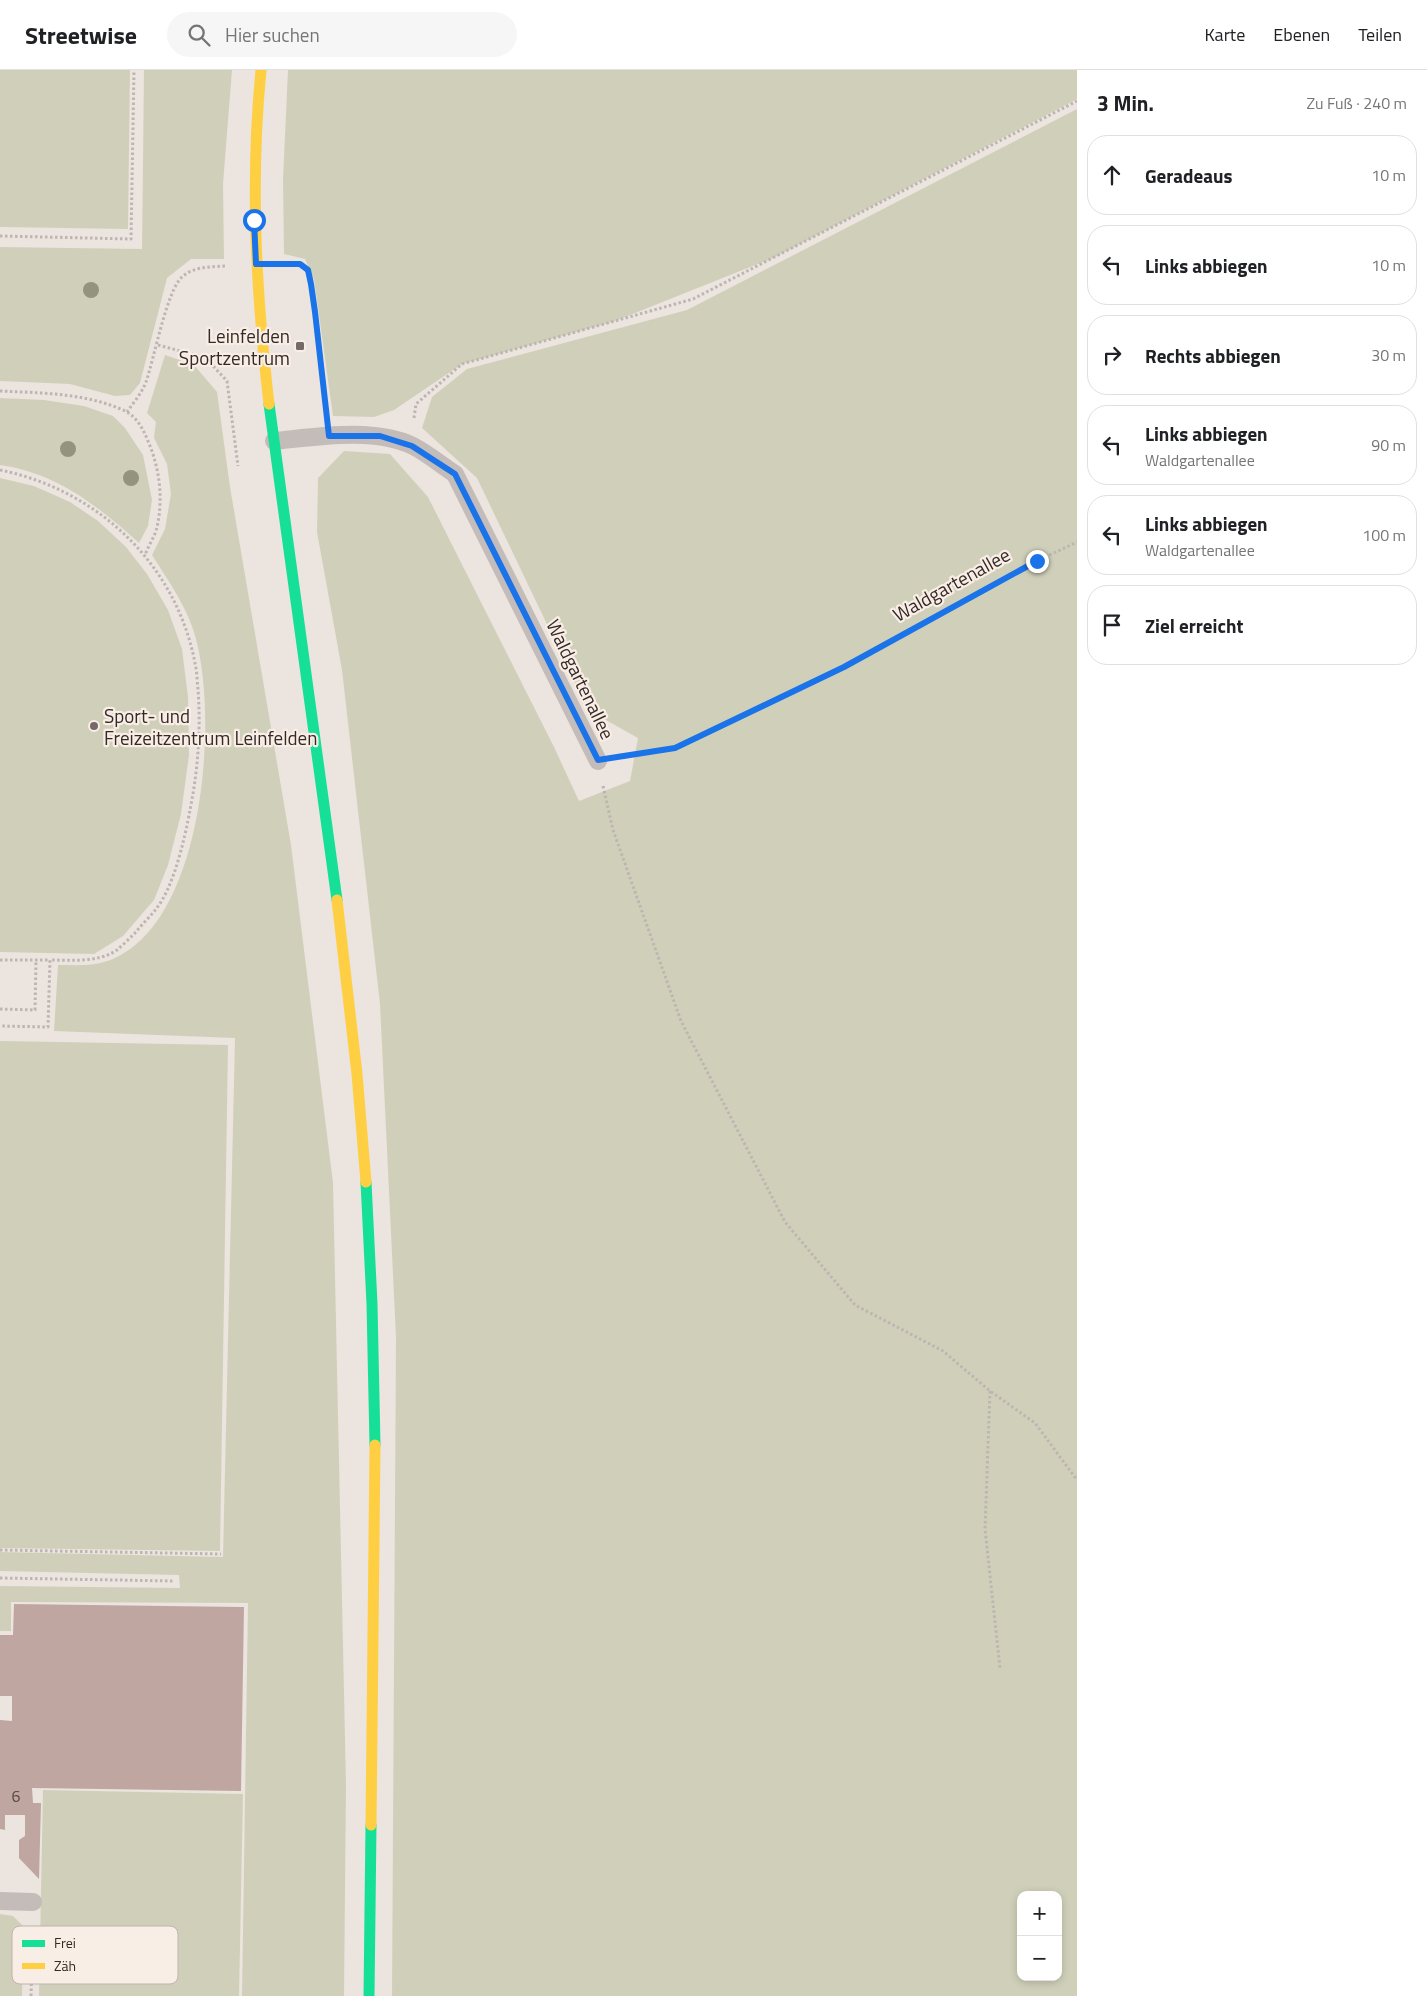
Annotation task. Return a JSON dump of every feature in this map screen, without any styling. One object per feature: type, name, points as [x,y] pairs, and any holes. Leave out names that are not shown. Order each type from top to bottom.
[{"type":"main road","points":[[261,70],[254,174],[256,264],[261,327],[274,441],[341,942],[358,1087],[370,1231],[375,1417],[369,1996]]},
{"type":"lane","name":"Waldgartenallee","points":[[274,441],[329,436],[380,436],[412,446],[455,474],[598,760]]},
{"type":"lane","points":[[0,1901],[33,1902]]},
{"type":"path","points":[[0,236],[131,238],[134,70]]},
{"type":"path","points":[[412,446],[416,404],[462,364],[693,299],[1077,100]]},
{"type":"path","points":[[127,412],[145,385],[158,345],[168,304],[180,278],[189,271],[198,268],[256,264],[300,264],[308,270],[313,293],[329,436]]},
{"type":"path","points":[[158,345],[199,356],[214,367],[227,381],[238,466]]},
{"type":"path","points":[[0,391],[79,397],[127,412],[141,426],[156,461],[161,499],[156,531],[145,555]]},
{"type":"path","points":[[0,470],[20,474],[67,492],[112,522],[145,555],[162,578],[179,607],[196,663],[200,721],[196,781],[185,839],[169,884],[157,908],[116,951],[94,959],[0,960]]},
{"type":"path","name":"Waldgartenallee","points":[[598,760],[675,748],[844,667],[1029,565],[1077,542]]},
{"type":"path","points":[[598,760],[613,830],[681,1021],[785,1222],[855,1305],[943,1351],[990,1391],[1035,1423],[1077,1480]]},
{"type":"path","points":[[0,1009],[35,1010],[36,960]]},
{"type":"path","points":[[0,1026],[48,1027],[50,960]]},
{"type":"path","points":[[990,1391],[985,1529],[1000,1668]]},
{"type":"path","points":[[0,1550],[220,1554]]},
{"type":"path","points":[[0,1578],[173,1581]]},
{"type":"path","points":[[32,1926],[33,1902]]},
{"type":"green space","points":[[0,70],[130,70],[128,229],[0,227]]},
{"type":"green space","points":[[144,70],[232,70],[223,184],[224,259],[191,259],[167,278],[140,383],[130,395],[115,396],[70,384],[0,381],[0,247],[142,249]]},
{"type":"green space","points":[[288,70],[1077,70],[1077,99],[773,258],[615,321],[462,364],[394,410],[374,417],[333,416],[314,279],[305,259],[284,254],[283,179]]},
{"type":"green space","points":[[1077,109],[1077,1996],[392,1996],[396,1337],[380,1004],[342,670],[317,532],[318,478],[344,451],[390,454],[428,497],[554,747],[579,801],[630,781],[638,738],[588,710],[477,478],[422,428],[432,397],[467,369],[687,310]]},
{"type":"green space","points":[[165,355],[194,365],[217,392],[230,487],[291,845],[333,1183],[346,1785],[344,1996],[242,1996],[248,1603],[11,1602],[11,1631],[0,1631],[0,1586],[180,1588],[179,1575],[0,1571],[0,1552],[223,1557],[235,1038],[54,1031],[58,965],[88,965],[110,960],[117,957],[146,935],[169,901],[186,860],[197,813],[204,765],[205,717],[202,674],[196,639],[193,628],[177,596],[152,555],[165,529],[171,494],[167,464],[154,438],[156,422],[147,413]]},
{"type":"green space","points":[[0,398],[44,400],[84,406],[113,416],[125,428],[143,455],[152,500],[148,526],[139,543],[108,516],[76,493],[40,475],[0,465]]},
{"type":"green space","name":"Sport- und Freizeitzentrum Leinfelden","points":[[0,478],[34,486],[70,502],[98,521],[126,547],[147,574],[168,610],[182,649],[188,697],[189,755],[181,814],[168,865],[154,900],[123,936],[94,954],[0,952]]},
{"type":"green space","points":[[0,1041],[228,1045],[220,1551],[0,1548]]},
{"type":"green space","points":[[43,1790],[243,1794],[239,1996],[39,1996],[39,1984],[178,1984],[178,1926],[40,1926]]},
{"type":"green space","points":[[0,1914],[13,1916],[23,1926],[12,1926],[12,1984],[22,1984],[22,1996],[0,1996]]},
{"type":"building","points":[[14,1604],[244,1607],[241,1791],[32,1788],[33,1803],[41,1803],[39,1879],[19,1858],[19,1840],[25,1836],[25,1815],[5,1815],[5,1830],[0,1829],[0,1720],[12,1721],[12,1696],[0,1696],[0,1635],[13,1635]]},
{"type":"traffic: fast","points":[[269,404],[337,900]]},
{"type":"traffic: fast","points":[[366,1182],[372,1304],[375,1445]]},
{"type":"traffic: fast","points":[[369,1996],[371,1825]]},
{"type":"traffic: slow","points":[[261,70],[256,154],[256,237],[264,362],[269,404]]},
{"type":"traffic: slow","points":[[337,900],[357,1074],[366,1182]]},
{"type":"traffic: slow","points":[[371,1825],[375,1445]]},
{"type":"place","name":"Leinfelden Sportzentrum","points":[[300,346]]},
{"type":"place","name":"Sport- und Freizeitzentrum Leinfelden","points":[[94,726]]},
{"type":"route","points":[[254,220],[256,264],[300,264],[308,270],[315,312],[329,436],[380,436],[412,446],[455,474],[598,760],[675,748],[844,667],[1037,561]]}]
